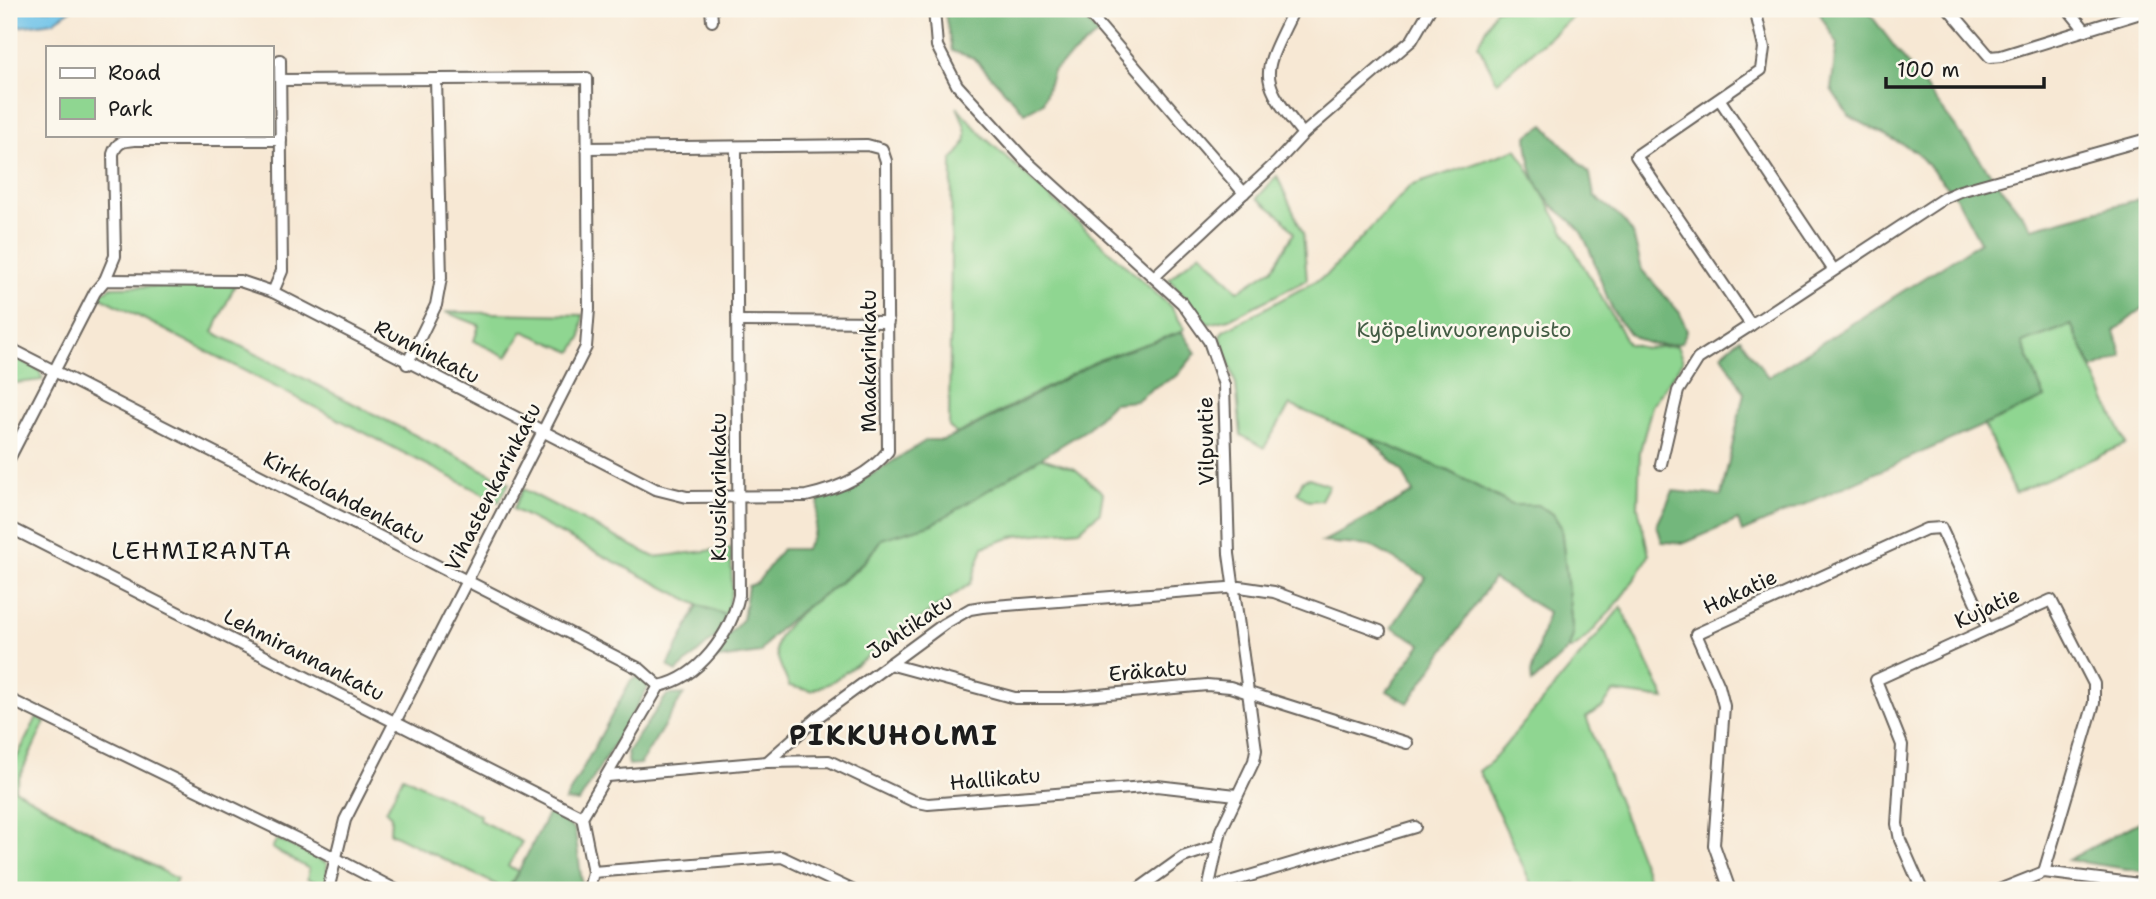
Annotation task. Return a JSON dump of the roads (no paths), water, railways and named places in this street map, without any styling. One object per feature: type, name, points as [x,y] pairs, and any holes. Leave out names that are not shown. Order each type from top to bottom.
[{"type":"street","points":[[711,9],[712,21]]},
{"type":"street","name":"Vilpuntie","points":[[934,9],[937,46],[957,85],[1024,159],[1154,277],[1199,324],[1222,375],[1227,403],[1227,519],[1233,586],[1256,750],[1254,761],[1236,795],[1216,846],[1208,889]]},
{"type":"street","points":[[1085,9],[1244,193]]},
{"type":"street","points":[[1294,9],[1276,48],[1268,75],[1275,99],[1303,134]]},
{"type":"street","points":[[1154,277],[1303,134],[1412,40],[1430,9]]},
{"type":"street","points":[[1751,326],[1636,156],[1761,70],[1764,48],[1755,9]]},
{"type":"street","points":[[1949,9],[1990,57],[2001,56],[2147,11]]},
{"type":"street","points":[[2068,9],[2085,30]]},
{"type":"street","points":[[273,292],[282,271],[281,60]]},
{"type":"street","name":"Vihastenkarinkatu","points":[[328,890],[345,820],[586,347],[589,309],[587,78],[436,79]]},
{"type":"street","points":[[281,80],[436,79],[441,278],[436,305],[407,364]]},
{"type":"street","points":[[1720,100],[1833,269]]},
{"type":"street","points":[[1661,464],[1678,391],[1698,359],[1833,269],[1960,191],[2147,139]]},
{"type":"street","points":[[9,459],[115,256],[113,154],[116,146],[122,141],[136,140],[281,140]]},
{"type":"street","name":"Maakarinkatu","points":[[736,147],[867,145],[882,149],[886,161],[888,322],[888,451],[877,465],[861,476],[806,496],[738,497]]},
{"type":"street","points":[[587,148],[736,147]]},
{"type":"street","name":"Kuusikarinkatu","points":[[659,686],[677,682],[721,641],[735,615],[739,595],[736,147]]},
{"type":"street","name":"Runninkatu","points":[[104,280],[240,281],[273,292],[407,364],[671,495],[738,497]]},
{"type":"street","points":[[738,321],[888,322]]},
{"type":"street","name":"Kirkkolahdenkatu","points":[[9,348],[640,669],[659,686]]},
{"type":"street","name":"Lehmirannankatu","points":[[9,527],[582,817]]},
{"type":"street","name":"Hakatie","points":[[1730,890],[1714,845],[1724,706],[1696,634],[1926,528],[1941,527],[1988,629]]},
{"type":"street","name":"Jahtikatu","points":[[767,762],[819,716],[944,624],[970,609],[1233,586],[1273,592],[1380,631]]},
{"type":"street","name":"Kujatie","points":[[1922,890],[1900,840],[1897,824],[1902,745],[1876,680],[2051,600],[2094,684],[2094,703],[2044,872]]},
{"type":"street","name":"Eräkatu","points":[[889,664],[1015,698],[1065,698],[1207,685],[1230,687],[1407,743]]},
{"type":"street","points":[[589,890],[593,872],[582,817],[659,686]]},
{"type":"street","points":[[9,699],[396,890]]},
{"type":"street","name":"Hallikatu","points":[[767,762],[829,761],[913,801],[928,804],[1157,786],[1236,795]]},
{"type":"street","points":[[608,776],[767,762]]},
{"type":"street","points":[[1208,889],[1415,827]]},
{"type":"street","points":[[1137,890],[1183,857],[1216,846]]},
{"type":"street","points":[[593,872],[782,857],[852,890]]},
{"type":"street","points":[[1999,890],[2044,872],[2147,885]]},
{"type":"water","points":[[9,9],[72,9],[53,22],[9,28]]},
{"type":"district","name":"LEHMIRANTA","points":[[202,551]]},
{"type":"district","name":"PIKKUHOLMI","points":[[894,735]]},
{"type":"park label","name":"Kyöpelinvuorenpuisto","points":[[1464,330]]}]
